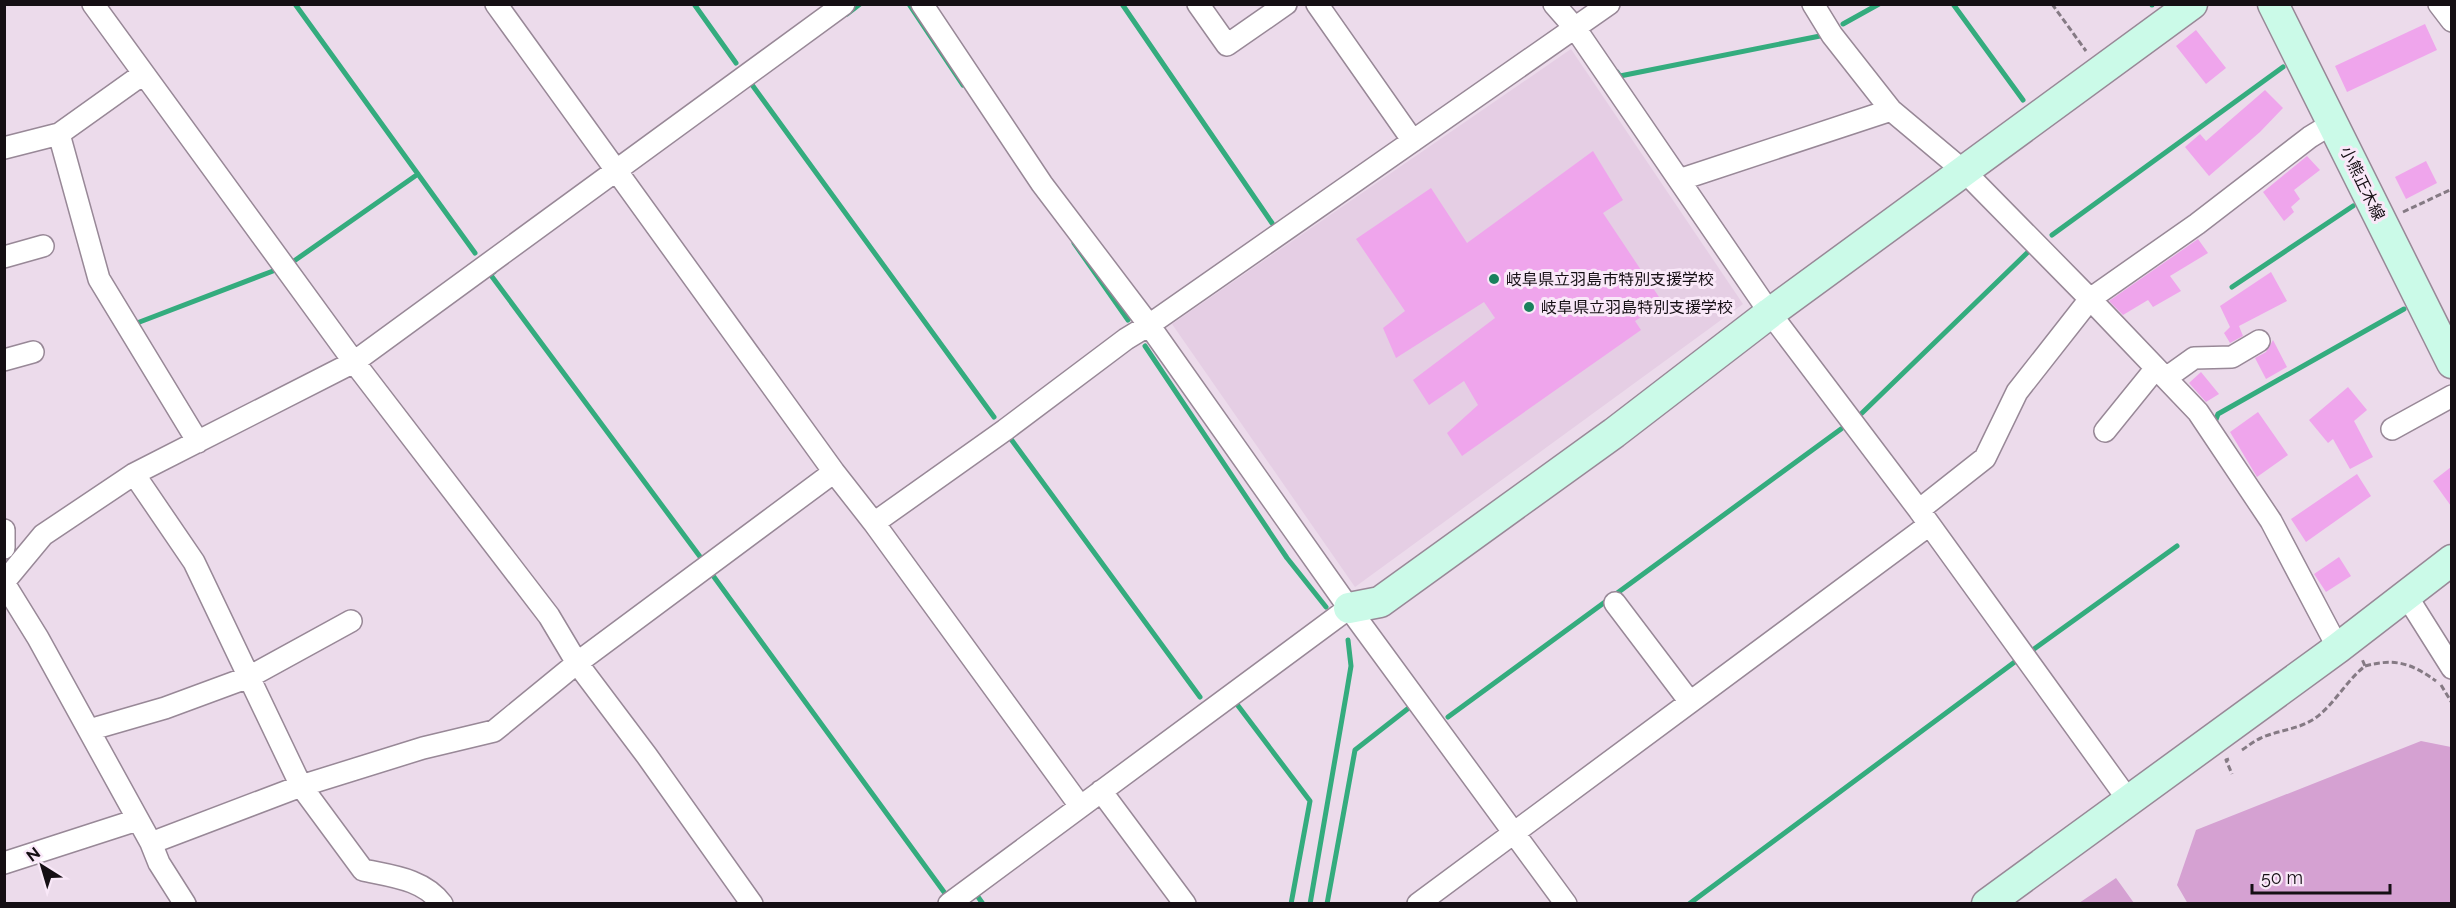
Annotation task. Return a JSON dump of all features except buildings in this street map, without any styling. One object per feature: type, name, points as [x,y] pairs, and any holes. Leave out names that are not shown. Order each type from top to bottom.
[{"type":"street","points":[[93,4],[354,362],[549,616],[577,663],[752,903]]},
{"type":"street","points":[[496,4],[834,472],[874,523],[1080,806]]},
{"type":"street","points":[[184,903],[159,863],[151,843],[38,638],[4,583],[43,535],[134,474],[354,362],[844,4]]},
{"type":"street","points":[[922,4],[1042,184],[1149,325],[1349,608],[1566,903]]},
{"type":"street","points":[[1198,4],[1227,45],[1286,4]]},
{"type":"street","points":[[1317,4],[1413,141]]},
{"type":"street","points":[[1554,4],[1575,28],[1770,313],[1924,518],[2129,801]]},
{"type":"street","points":[[874,523],[1005,430],[1126,339],[1609,4]]},
{"type":"street","points":[[1813,4],[1832,35],[1891,110],[1965,172],[2198,412],[2271,521],[2350,653]]},
{"type":"street","points":[[949,903],[1349,608],[1380,602],[1614,433],[1770,313],[2192,4]]},
{"type":"street","name":"小熊正木線","points":[[2273,4],[2451,363]]},
{"type":"street","points":[[2439,4],[2451,21]]},
{"type":"street","points":[[4,148],[59,134],[143,74]]},
{"type":"street","points":[[1679,180],[1891,110]]},
{"type":"street","points":[[1418,903],[1689,702],[1924,518],[1985,458],[2017,392],[2090,299],[2197,224],[2310,137],[2333,123]]},
{"type":"street","points":[[59,134],[99,279],[198,442]]},
{"type":"street","points":[[4,257],[43,246]]},
{"type":"street","points":[[2105,430],[2161,373],[2194,358],[2232,357],[2259,341]]},
{"type":"street","points":[[4,360],[33,352]]},
{"type":"street","points":[[2392,429],[2451,396]]},
{"type":"street","points":[[151,843],[302,786],[423,748],[494,731],[577,663],[834,472]]},
{"type":"street","points":[[134,474],[194,562],[302,786],[363,870],[408,880],[435,893],[442,903]]},
{"type":"street","points":[[4,530],[4,548]]},
{"type":"street","points":[[1987,903],[2129,801],[2350,653],[2406,595],[2451,561]]},
{"type":"street","points":[[2406,595],[2451,668]]},
{"type":"street","points":[[1614,603],[1689,702]]},
{"type":"street","points":[[88,730],[165,708],[249,677],[351,621]]},
{"type":"street","points":[[1101,791],[1185,903]]},
{"type":"street","points":[[4,863],[137,820]]},
{"type":"path","points":[[2052,4],[2102,72]]},
{"type":"path","points":[[2382,222],[2451,189]]},
{"type":"path","points":[[2350,653],[2365,666]]},
{"type":"path","points":[[2232,774],[2226,760],[2262,737],[2288,731],[2312,720],[2334,702],[2349,679],[2365,666],[2382,662],[2401,662],[2442,686],[2451,703]]},
{"type":"shaded area","points":[[1571,49],[1743,304],[1355,587],[1172,324]]},
{"type":"shaded area","points":[[2421,741],[2451,747],[2451,903],[2188,904],[2177,885],[2196,830]]},
{"type":"shaded area","points":[[2116,878],[2134,903],[2079,903]]},
{"type":"waterway","points":[[295,4],[475,253]]},
{"type":"waterway","points":[[694,4],[736,63]]},
{"type":"waterway","points":[[847,14],[860,4]]},
{"type":"waterway","points":[[909,4],[963,85]]},
{"type":"waterway","points":[[1122,4],[1272,223]]},
{"type":"waterway","points":[[1843,24],[1879,4]]},
{"type":"waterway","points":[[1953,4],[2023,100]]},
{"type":"waterway","points":[[1617,72],[1620,76],[1820,36]]},
{"type":"waterway","points":[[2052,235],[2283,67]]},
{"type":"waterway","points":[[750,82],[994,417]]},
{"type":"waterway","points":[[294,261],[418,174]]},
{"type":"waterway","points":[[2232,287],[2353,206]]},
{"type":"waterway","points":[[1074,243],[1128,320]]},
{"type":"waterway","points":[[1862,413],[2027,253]]},
{"type":"waterway","points":[[137,323],[273,271]]},
{"type":"waterway","points":[[494,272],[490,274],[701,558]]},
{"type":"waterway","points":[[2215,422],[2218,414],[2404,309]]},
{"type":"waterway","points":[[1145,346],[1287,558],[1326,607]]},
{"type":"waterway","points":[[1448,717],[1841,429]]},
{"type":"waterway","points":[[1008,435],[1200,697]]},
{"type":"waterway","points":[[2034,649],[2177,546]]},
{"type":"waterway","points":[[714,577],[944,892]]},
{"type":"waterway","points":[[1310,904],[1351,666],[1348,640]]},
{"type":"waterway","points":[[1689,904],[2016,661]]},
{"type":"waterway","points":[[1236,703],[1310,801],[1291,904]]},
{"type":"waterway","points":[[1327,904],[1355,750],[1410,707]]},
{"type":"waterway","points":[[976,894],[983,904]]},
{"type":"place","name":"岐阜県立羽島市特別支援学校","points":[[1494,279]]},
{"type":"place","name":"岐阜県立羽島特別支援学校","points":[[1529,307]]}]
